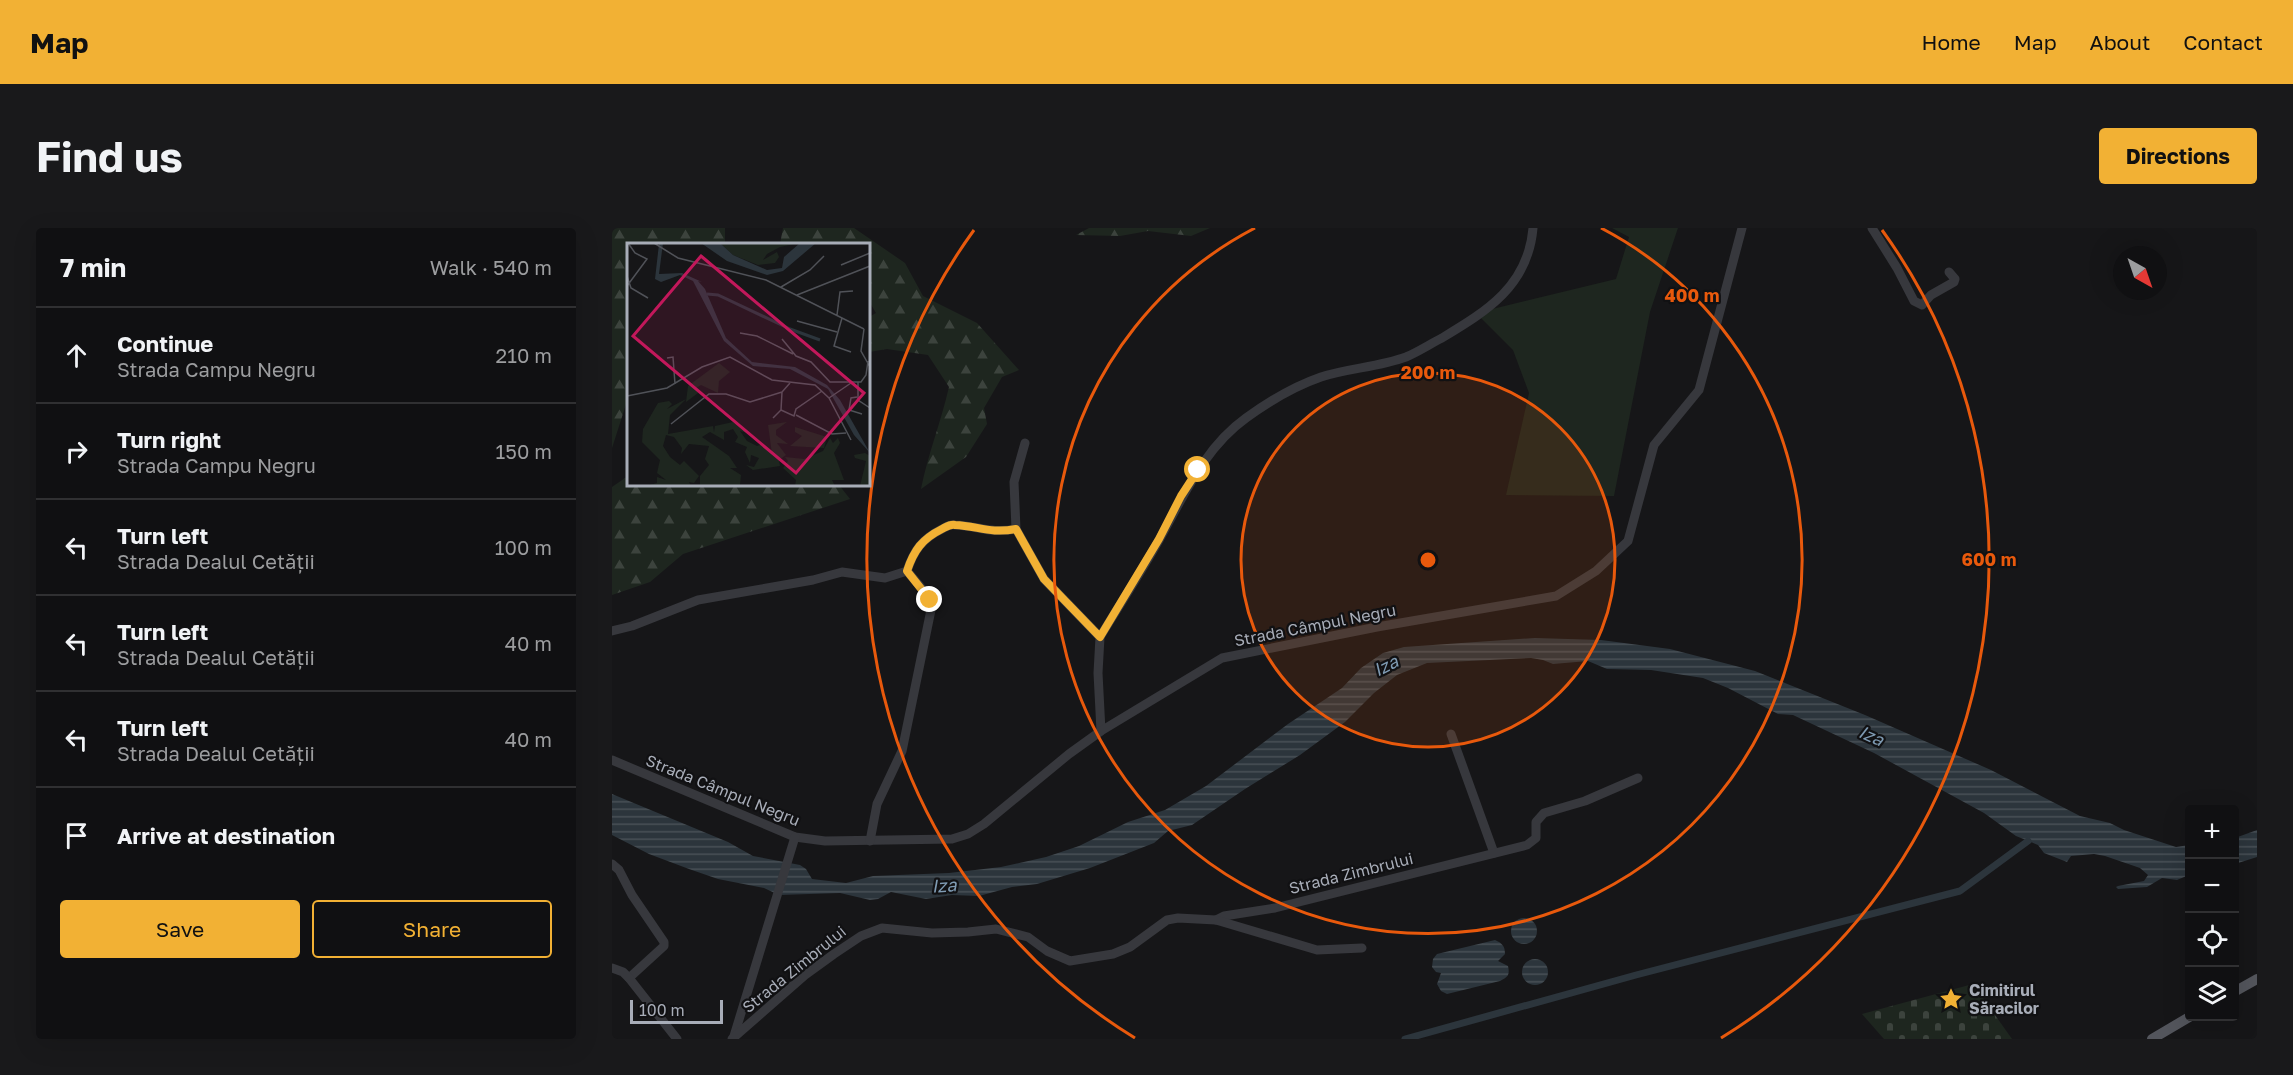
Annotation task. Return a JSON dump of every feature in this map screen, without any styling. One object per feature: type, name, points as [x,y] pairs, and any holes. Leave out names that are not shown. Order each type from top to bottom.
[{"type":"main road","points":[[2239,990],[2257,979]]},
{"type":"main road","points":[[2152,1039],[2185,1020]]},
{"type":"street","points":[[1101,731],[1098,673],[1100,637],[1159,539],[1181,496],[1224,437],[1244,419],[1321,377],[1404,357],[1421,350],[1490,309],[1524,266],[1530,251],[1533,228]]},
{"type":"street","name":"Strada Câmpul Negru","points":[[612,760],[795,837],[825,841],[941,841],[968,834],[984,824],[1069,754],[1101,731],[1222,658],[1377,627],[1556,596],[1596,571],[1628,541],[1654,445],[1699,390],[1742,228]]},
{"type":"street","points":[[1872,228],[1918,304],[1922,305],[1931,295],[1954,282],[1949,272]]},
{"type":"street","points":[[1025,443],[1014,482],[1016,529],[1044,579],[1100,637]]},
{"type":"street","points":[[612,631],[632,626],[698,600],[813,580],[842,572],[885,578],[907,571],[918,545],[927,536],[952,524],[998,532],[1016,529]]},
{"type":"street","points":[[870,841],[877,804],[902,751],[932,605],[928,596],[907,571]]},
{"type":"street","points":[[1451,734],[1494,853]]},
{"type":"street","name":"Strada Zimbrului","points":[[1216,920],[1224,916],[1275,908],[1532,843],[1536,838],[1536,822],[1544,813],[1585,801],[1638,778]]},
{"type":"street","name":"Strada Zimbrului","points":[[733,1038],[795,837]]},
{"type":"street","points":[[612,864],[619,870],[632,895],[664,942],[664,946],[629,978]]},
{"type":"street","name":"Strada Zimbrului","points":[[733,1038],[805,975],[852,941],[872,930],[890,928],[932,933],[996,929],[1028,937],[1056,956],[1070,961],[1113,954],[1130,947],[1167,920],[1178,918],[1216,920],[1317,950],[1362,948]]},
{"type":"street","points":[[612,968],[623,972],[629,978],[677,1039]]},
{"type":"green space","points":[[612,228],[725,228],[725,243],[627,243],[627,401],[612,448]]},
{"type":"green space","points":[[783,228],[854,228],[905,263],[923,296],[977,323],[1019,370],[1002,377],[984,408],[987,424],[966,457],[921,489],[949,387],[928,355],[887,349],[870,352],[870,316],[876,313],[870,303],[870,243],[780,243]]},
{"type":"green space","points":[[1089,228],[1210,228],[1191,236],[1148,231],[1120,236],[1076,235]]},
{"type":"green space","points":[[1612,228],[1678,228],[1650,312],[1614,496],[1506,495],[1529,393],[1513,350],[1476,313],[1616,279],[1629,237]]},
{"type":"green space","points":[[627,477],[627,486],[840,486],[850,499],[683,554],[650,582],[612,595],[612,487]]},
{"type":"green space","name":"Cimitirul Săracilor","points":[[1973,984],[2012,1039],[1884,1039],[1862,1014]]},
{"type":"water","name":"Iza","points":[[1535,638],[1601,640],[1670,649],[1755,671],[1865,715],[1991,770],[2080,816],[2110,823],[2176,847],[2185,846],[2185,877],[2177,880],[2162,878],[2147,887],[2118,889],[2116,887],[2118,886],[2144,881],[2148,875],[2140,868],[2105,856],[2094,854],[2071,856],[2067,862],[2044,853],[2038,845],[2016,836],[1984,813],[1874,753],[1793,715],[1778,714],[1728,688],[1703,678],[1651,670],[1607,669],[1588,661],[1553,664],[1531,658],[1427,663],[1397,675],[1374,693],[1345,722],[1300,755],[1192,825],[1168,831],[1154,843],[1090,868],[1037,884],[1012,887],[979,896],[952,895],[926,899],[891,892],[878,899],[870,900],[840,893],[779,895],[764,888],[718,879],[689,869],[649,854],[612,835],[612,794],[728,842],[753,856],[800,865],[806,869],[812,879],[846,883],[873,876],[949,873],[1001,867],[1046,857],[1079,846],[1128,822],[1165,810],[1206,786],[1288,724],[1342,688],[1361,668],[1383,653],[1404,647]]},
{"type":"water","points":[[2257,830],[2257,857],[2239,863],[2239,837]]},
{"type":"water","points":[[1524,918],[1533,922],[1537,931],[1533,940],[1524,944],[1515,940],[1511,931],[1515,922]]},
{"type":"water","points":[[1495,940],[1504,949],[1505,954],[1498,961],[1508,966],[1507,977],[1500,981],[1447,994],[1441,991],[1437,984],[1441,973],[1436,972],[1432,967],[1433,959],[1437,954]]},
{"type":"water","points":[[1535,959],[1544,963],[1548,972],[1544,981],[1535,985],[1526,981],[1522,972],[1526,963]]},
{"type":"waterway","points":[[1405,1039],[1636,975],[1960,891],[2028,841]]},
{"type":"place","name":"Cimitirul Săracilor","points":[[1951,999]]},
{"type":"route","points":[[930,600],[907,571],[918,545],[927,536],[952,524],[998,532],[1016,529],[1044,579],[1100,637],[1198,470]]}]
